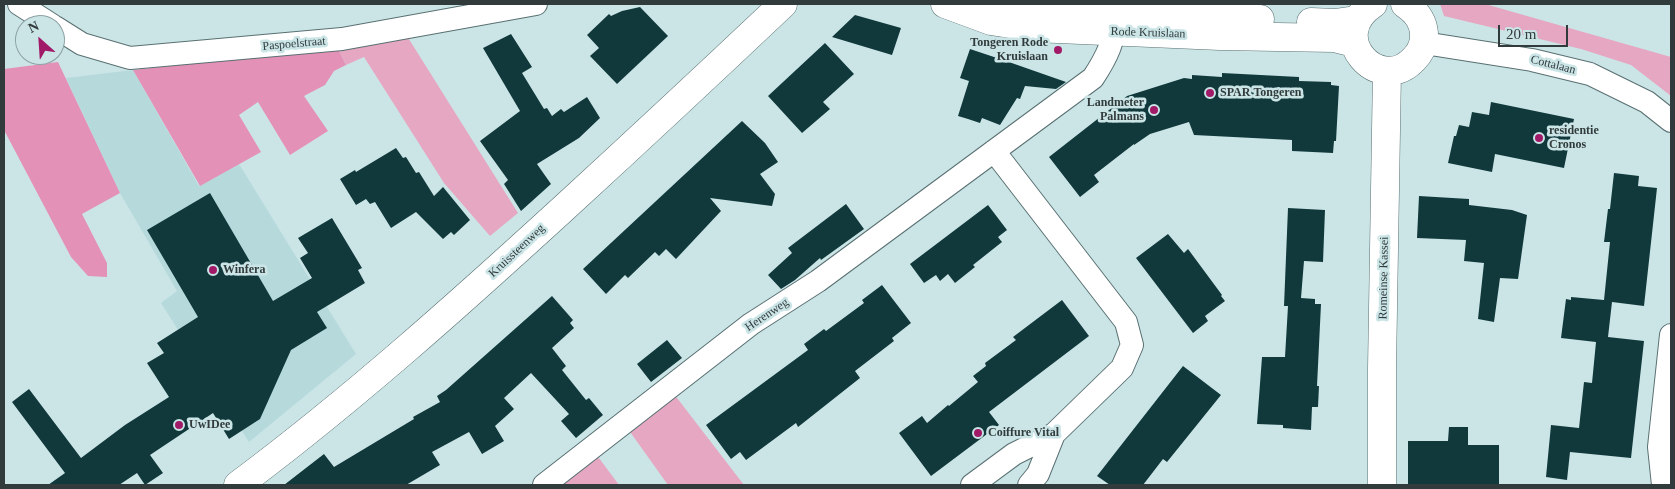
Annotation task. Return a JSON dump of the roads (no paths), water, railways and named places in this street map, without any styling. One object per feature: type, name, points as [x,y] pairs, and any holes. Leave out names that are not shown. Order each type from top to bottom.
[{"type":"main road","name":"Kruissteenweg","points":[[238,485],[276,456],[460,303],[697,86],[783,4]]},
{"type":"main road","name":"Rode Kruislaan","points":[[945,4],[991,21],[1035,28],[1116,22],[1361,22]]},
{"type":"main road","name":"Rode Kruislaan","points":[[992,4],[1116,22]]},
{"type":"main road","points":[[1361,22],[1362,58],[1373,67],[1387,71],[1399,69],[1411,63],[1419,54],[1424,42],[1421,20],[1415,11],[1406,4]]},
{"type":"main road","name":"Romeinse Kassei","points":[[1382,485],[1387,71]]},
{"type":"street","name":"Paspoelstraat","points":[[18,4],[36,15]]},
{"type":"street","name":"Paspoelstraat","points":[[65,33],[82,44],[130,58],[342,39],[536,4]]},
{"type":"street","name":"Herenweg","points":[[544,485],[751,324],[818,281],[1093,78],[1104,61],[1116,22]]},
{"type":"street","name":"Cottalaan","points":[[1424,42],[1532,60],[1590,74],[1647,102],[1671,121]]},
{"type":"street","points":[[972,485],[1014,454],[1054,434],[1122,368],[1132,345],[1126,322],[994,151]]},
{"type":"street","points":[[1663,485],[1671,334]]},
{"type":"street","points":[[1029,485],[1038,474],[1054,434]]},
{"type":"place","name":"Tongeren Rode Kruislaan","points":[[1058,50]]},
{"type":"place","name":"SPAR Tongeren","points":[[1210,93]]},
{"type":"place","name":"Landmeter Palmans","points":[[1154,110]]},
{"type":"place","name":"residentie Cronos","points":[[1539,138]]},
{"type":"place","name":"Winfera","points":[[213,270]]},
{"type":"place","name":"UwIDee","points":[[179,425]]},
{"type":"place","name":"Coiffure Vital","points":[[978,433]]}]
